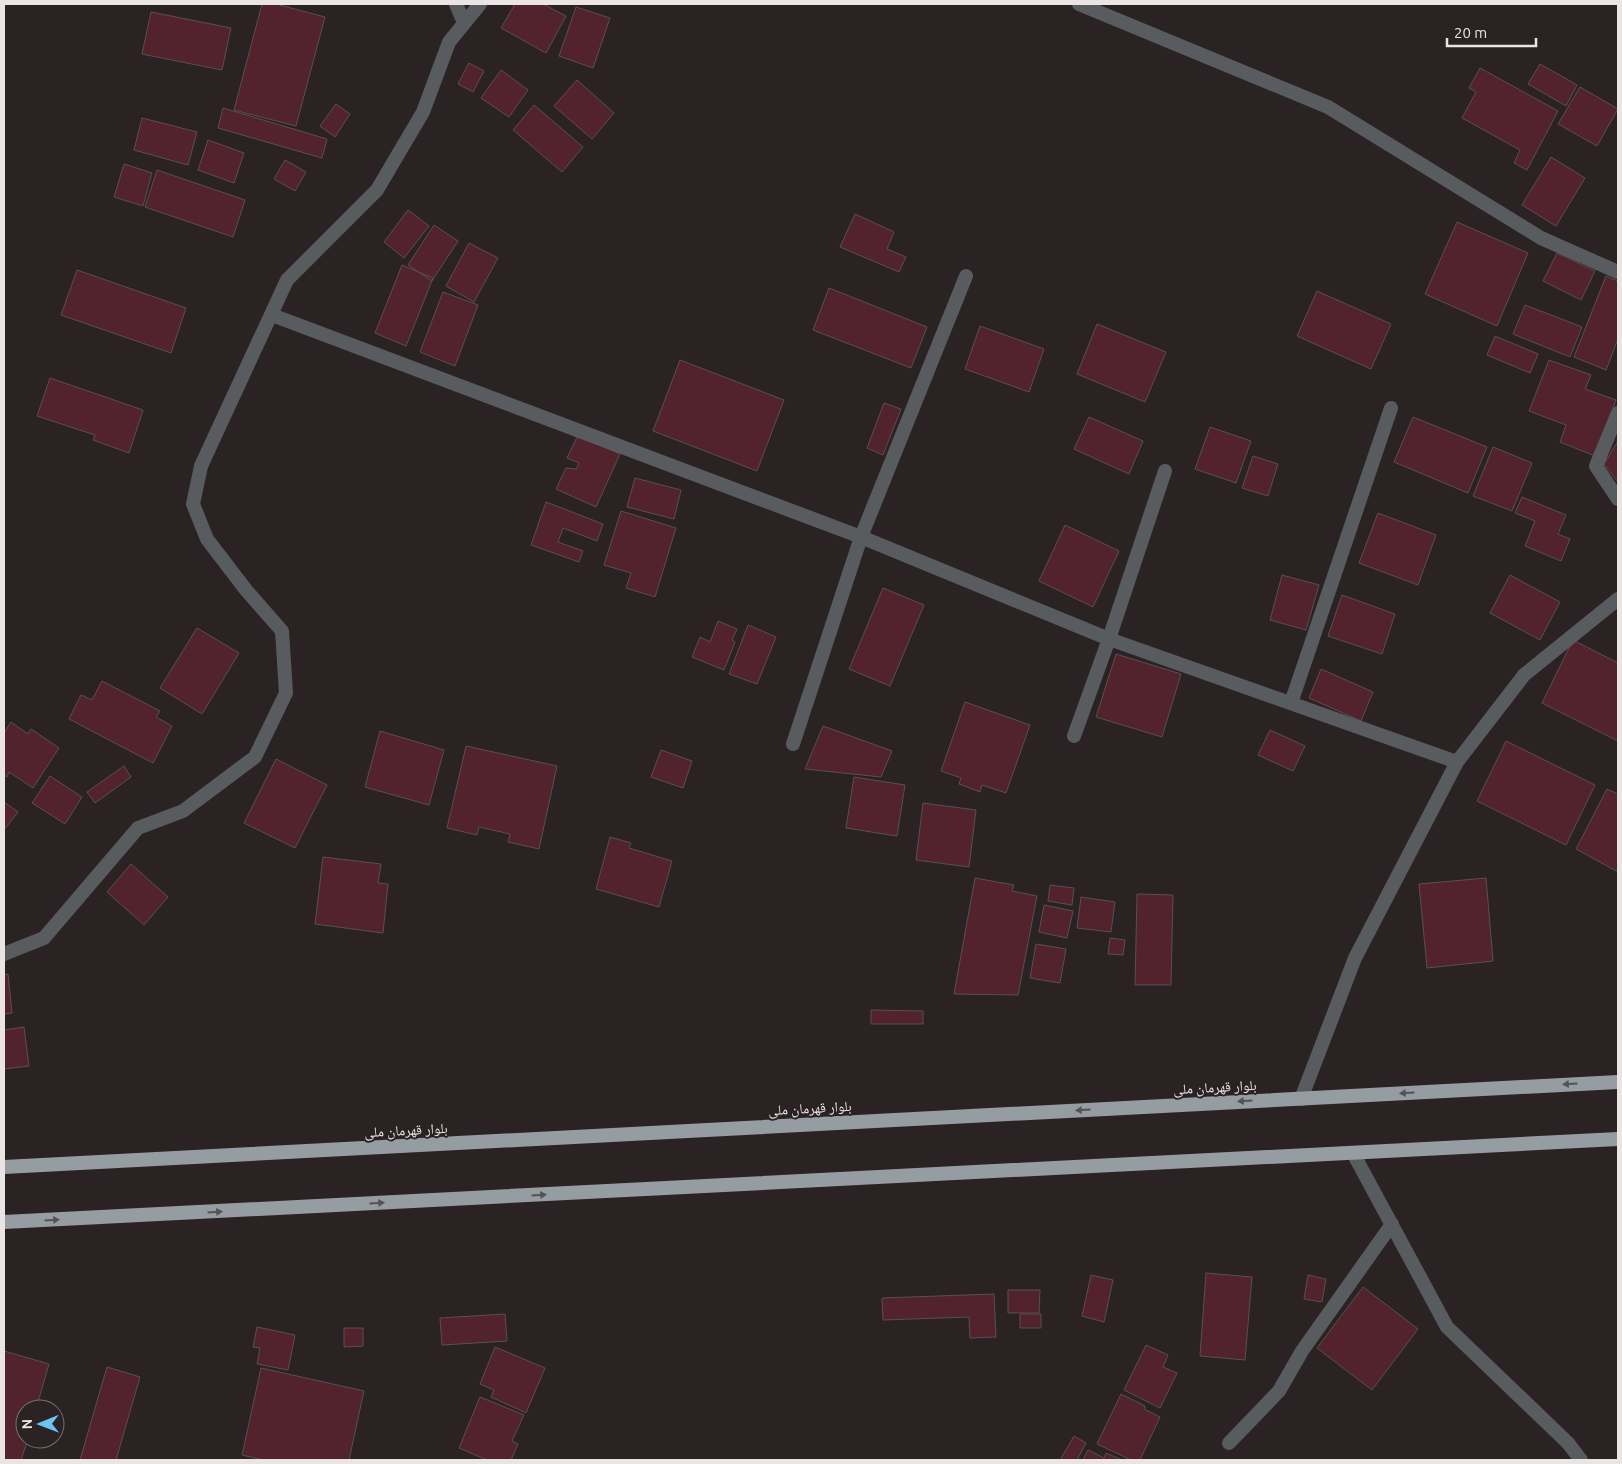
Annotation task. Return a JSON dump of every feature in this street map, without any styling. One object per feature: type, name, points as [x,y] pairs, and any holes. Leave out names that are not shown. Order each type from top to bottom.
[{"type":"highway","name":"بلوار قهرمان ملی","points":[[4,1167],[1618,1082]]},
{"type":"highway","points":[[4,1222],[1618,1139]]},
{"type":"street","points":[[456,4],[464,23]]},
{"type":"street","points":[[4,954],[44,938],[138,828],[183,811],[255,758],[286,693],[282,631],[246,590],[207,539],[193,504],[201,466],[287,280],[377,190],[423,112],[449,42],[480,4]]},
{"type":"street","points":[[1079,4],[1328,107],[1541,238],[1618,272]]},
{"type":"street","points":[[793,744],[861,537],[966,276]]},
{"type":"street","points":[[272,315],[861,537],[1109,639],[1457,762]]},
{"type":"street","points":[[1291,703],[1391,408]]},
{"type":"street","points":[[1618,413],[1596,466],[1618,499]]},
{"type":"street","points":[[1074,736],[1109,639],[1165,471]]},
{"type":"street","points":[[1301,1098],[1355,958],[1457,762],[1524,675],[1618,599]]},
{"type":"street","points":[[1353,1153],[1447,1327],[1568,1443],[1581,1460]]},
{"type":"street","points":[[1229,1443],[1279,1391],[1302,1352],[1392,1224]]},
{"type":"building","points":[[262,4],[276,4],[325,17],[296,126],[234,110]]},
{"type":"building","points":[[515,4],[543,4],[566,16],[546,53],[501,28]]},
{"type":"building","points":[[576,7],[610,18],[593,68],[559,56]]},
{"type":"building","points":[[151,12],[231,28],[222,70],[142,54]]},
{"type":"building","points":[[469,63],[484,71],[473,92],[458,84]]},
{"type":"building","points":[[1540,64],[1577,85],[1566,106],[1528,84]]},
{"type":"building","points":[[1480,68],[1558,111],[1527,170],[1514,163],[1520,150],[1462,118],[1476,92],[1469,88]]},
{"type":"building","points":[[501,70],[528,90],[509,117],[481,98]]},
{"type":"building","points":[[577,80],[614,113],[592,139],[554,106]]},
{"type":"building","points":[[1580,87],[1618,109],[1597,146],[1558,124]]},
{"type":"building","points":[[336,104],[350,114],[335,137],[320,126]]},
{"type":"building","points":[[534,105],[583,147],[562,172],[513,130]]},
{"type":"building","points":[[223,108],[327,139],[322,158],[218,128]]},
{"type":"building","points":[[142,118],[197,132],[188,165],[134,150]]},
{"type":"building","points":[[208,140],[244,153],[234,183],[198,170]]},
{"type":"building","points":[[1551,157],[1585,178],[1556,226],[1522,205]]},
{"type":"building","points":[[285,160],[306,172],[295,191],[274,179]]},
{"type":"building","points":[[124,164],[152,173],[143,206],[114,197]]},
{"type":"building","points":[[157,170],[245,200],[233,237],[145,207]]},
{"type":"building","points":[[408,210],[429,226],[404,258],[384,242]]},
{"type":"building","points":[[855,214],[894,232],[887,249],[906,257],[899,272],[840,247]]},
{"type":"building","points":[[1457,222],[1528,253],[1497,326],[1425,294]]},
{"type":"building","points":[[434,225],[458,241],[432,281],[408,265]]},
{"type":"building","points":[[469,243],[498,258],[474,302],[446,286]]},
{"type":"building","points":[[1557,253],[1595,271],[1581,300],[1543,281]]},
{"type":"building","points":[[402,265],[433,278],[406,346],[375,333]]},
{"type":"building","points":[[77,270],[186,308],[171,353],[61,315]]},
{"type":"building","points":[[1606,276],[1618,281],[1618,339],[1606,370],[1574,357]]},
{"type":"building","points":[[829,288],[927,327],[911,368],[813,330]]},
{"type":"building","points":[[1317,291],[1391,324],[1371,369],[1297,336]]},
{"type":"building","points":[[443,292],[478,305],[455,366],[420,352]]},
{"type":"building","points":[[1525,305],[1582,327],[1570,357],[1513,334]]},
{"type":"building","points":[[1097,324],[1166,352],[1145,402],[1077,374]]},
{"type":"building","points":[[980,326],[1044,349],[1029,392],[965,369]]},
{"type":"building","points":[[1495,336],[1538,354],[1530,373],[1487,355]]},
{"type":"building","points":[[680,360],[784,400],[757,471],[653,431]]},
{"type":"building","points":[[1549,360],[1591,375],[1585,389],[1616,400],[1595,456],[1560,442],[1566,425],[1529,411]]},
{"type":"building","points":[[50,378],[143,410],[129,453],[93,440],[95,435],[37,416]]},
{"type":"building","points":[[884,403],[901,409],[883,455],[867,448]]},
{"type":"building","points":[[1089,417],[1143,441],[1129,474],[1074,449]]},
{"type":"building","points":[[1413,417],[1487,447],[1468,493],[1394,462]]},
{"type":"building","points":[[1210,427],[1251,441],[1236,483],[1195,469]]},
{"type":"building","points":[[578,435],[620,454],[596,507],[556,489],[566,468],[576,469],[579,463],[567,458]]},
{"type":"building","points":[[1618,441],[1618,482],[1604,464]]},
{"type":"building","points":[[1493,447],[1532,463],[1512,511],[1473,496]]},
{"type":"building","points":[[1253,456],[1278,464],[1268,496],[1242,488]]},
{"type":"building","points":[[635,478],[681,490],[674,519],[627,507]]},
{"type":"building","points":[[1522,497],[1566,515],[1558,534],[1570,539],[1561,561],[1525,546],[1535,521],[1515,513]]},
{"type":"building","points":[[546,502],[603,524],[597,541],[563,528],[558,542],[583,551],[579,562],[531,545]]},
{"type":"building","points":[[621,511],[676,528],[655,597],[626,588],[631,573],[604,565]]},
{"type":"building","points":[[1378,513],[1436,535],[1418,585],[1359,563]]},
{"type":"building","points":[[1065,525],[1119,551],[1093,607],[1039,581]]},
{"type":"building","points":[[1282,575],[1319,585],[1306,630],[1270,620]]},
{"type":"building","points":[[1510,575],[1560,602],[1540,640],[1490,613]]},
{"type":"building","points":[[883,588],[924,605],[890,686],[849,669]]},
{"type":"building","points":[[1342,595],[1395,614],[1382,654],[1328,636]]},
{"type":"building","points":[[718,621],[737,629],[732,640],[735,642],[724,670],[692,657],[700,637],[710,642]]},
{"type":"building","points":[[748,625],[776,637],[757,684],[729,674]]},
{"type":"building","points":[[197,628],[239,653],[202,714],[160,688]]},
{"type":"building","points":[[1573,640],[1618,663],[1618,741],[1542,703]]},
{"type":"building","points":[[1116,654],[1181,674],[1162,737],[1096,717]]},
{"type":"building","points":[[1321,669],[1373,692],[1361,721],[1309,698]]},
{"type":"building","points":[[102,681],[160,711],[156,717],[172,726],[153,763],[69,719],[81,695],[92,700]]},
{"type":"building","points":[[965,702],[1030,725],[1006,793],[982,785],[980,792],[959,784],[961,778],[941,771]]},
{"type":"building","points":[[11,722],[28,734],[31,729],[59,748],[33,788],[9,772],[7,777],[4,775],[4,733]]},
{"type":"building","points":[[823,726],[892,751],[881,777],[805,769]]},
{"type":"building","points":[[1270,730],[1305,746],[1293,771],[1258,755]]},
{"type":"building","points":[[380,731],[444,750],[429,805],[365,787]]},
{"type":"building","points":[[1506,741],[1595,785],[1566,845],[1477,801]]},
{"type":"building","points":[[466,746],[557,766],[539,849],[508,842],[510,834],[479,827],[477,835],[447,828]]},
{"type":"building","points":[[661,750],[692,761],[683,788],[651,777]]},
{"type":"building","points":[[276,759],[327,785],[295,848],[244,823]]},
{"type":"building","points":[[124,766],[131,777],[95,803],[87,792]]},
{"type":"building","points":[[50,776],[82,797],[65,824],[32,803]]},
{"type":"building","points":[[854,777],[905,785],[897,836],[846,828]]},
{"type":"building","points":[[1607,789],[1618,794],[1618,872],[1576,849]]},
{"type":"building","points":[[4,802],[18,812],[4,830]]},
{"type":"building","points":[[923,803],[976,810],[969,867],[916,860]]},
{"type":"building","points":[[610,837],[631,843],[629,848],[672,861],[659,907],[596,889]]},
{"type":"building","points":[[323,857],[381,864],[378,883],[388,884],[383,933],[315,924]]},
{"type":"building","points":[[131,864],[168,897],[144,925],[107,892]]},
{"type":"building","points":[[975,878],[1014,885],[1012,891],[1037,896],[1018,995],[954,994]]},
{"type":"building","points":[[1486,878],[1493,961],[1427,968],[1419,884]]},
{"type":"building","points":[[1050,885],[1074,888],[1072,905],[1048,901]]},
{"type":"building","points":[[1137,894],[1173,895],[1171,985],[1135,985]]},
{"type":"building","points":[[1081,897],[1115,902],[1111,932],[1077,928]]},
{"type":"building","points":[[1044,905],[1073,911],[1067,938],[1039,932]]},
{"type":"building","points":[[1110,938],[1125,940],[1123,955],[1108,954]]},
{"type":"building","points":[[1036,944],[1066,949],[1060,983],[1030,978]]},
{"type":"building","points":[[8,974],[12,1013],[4,1014],[4,975]]},
{"type":"building","points":[[871,1010],[923,1011],[923,1024],[871,1024]]},
{"type":"building","points":[[24,1027],[29,1066],[4,1069],[4,1030]]},
{"type":"building","points":[[1206,1273],[1252,1277],[1245,1360],[1200,1356]]},
{"type":"building","points":[[1091,1275],[1113,1280],[1104,1322],[1082,1316]]},
{"type":"building","points":[[1308,1275],[1326,1279],[1322,1302],[1304,1299]]},
{"type":"building","points":[[1363,1287],[1418,1329],[1372,1390],[1317,1348]]},
{"type":"building","points":[[1008,1290],[1040,1290],[1039,1313],[1008,1313]]},
{"type":"building","points":[[994,1294],[996,1337],[970,1338],[969,1317],[883,1320],[882,1298]]},
{"type":"building","points":[[505,1314],[507,1341],[442,1345],[440,1318]]},
{"type":"building","points":[[1020,1314],[1041,1314],[1041,1328],[1020,1328]]},
{"type":"building","points":[[257,1327],[295,1335],[288,1370],[257,1364],[260,1348],[253,1347]]},
{"type":"building","points":[[344,1328],[363,1328],[363,1346],[344,1347]]},
{"type":"building","points":[[1146,1345],[1168,1355],[1163,1367],[1177,1373],[1160,1408],[1124,1390]]},
{"type":"building","points":[[495,1347],[545,1368],[526,1413],[491,1397],[494,1390],[480,1384]]},
{"type":"building","points":[[4,1351],[49,1364],[39,1399],[15,1399],[15,1449],[25,1449],[21,1460],[4,1460]]},
{"type":"building","points":[[107,1367],[140,1377],[116,1460],[80,1460]]},
{"type":"building","points":[[261,1368],[364,1391],[349,1460],[263,1460],[242,1455]]},
{"type":"building","points":[[1121,1394],[1145,1406],[1144,1409],[1160,1417],[1140,1460],[1131,1460],[1097,1444]]},
{"type":"building","points":[[480,1397],[524,1415],[512,1441],[518,1444],[511,1460],[487,1460],[459,1448]]},
{"type":"building","points":[[1074,1436],[1086,1443],[1077,1460],[1060,1460]]},
{"type":"building","points":[[1088,1450],[1104,1458],[1106,1453],[1122,1460],[1083,1460]]}]
